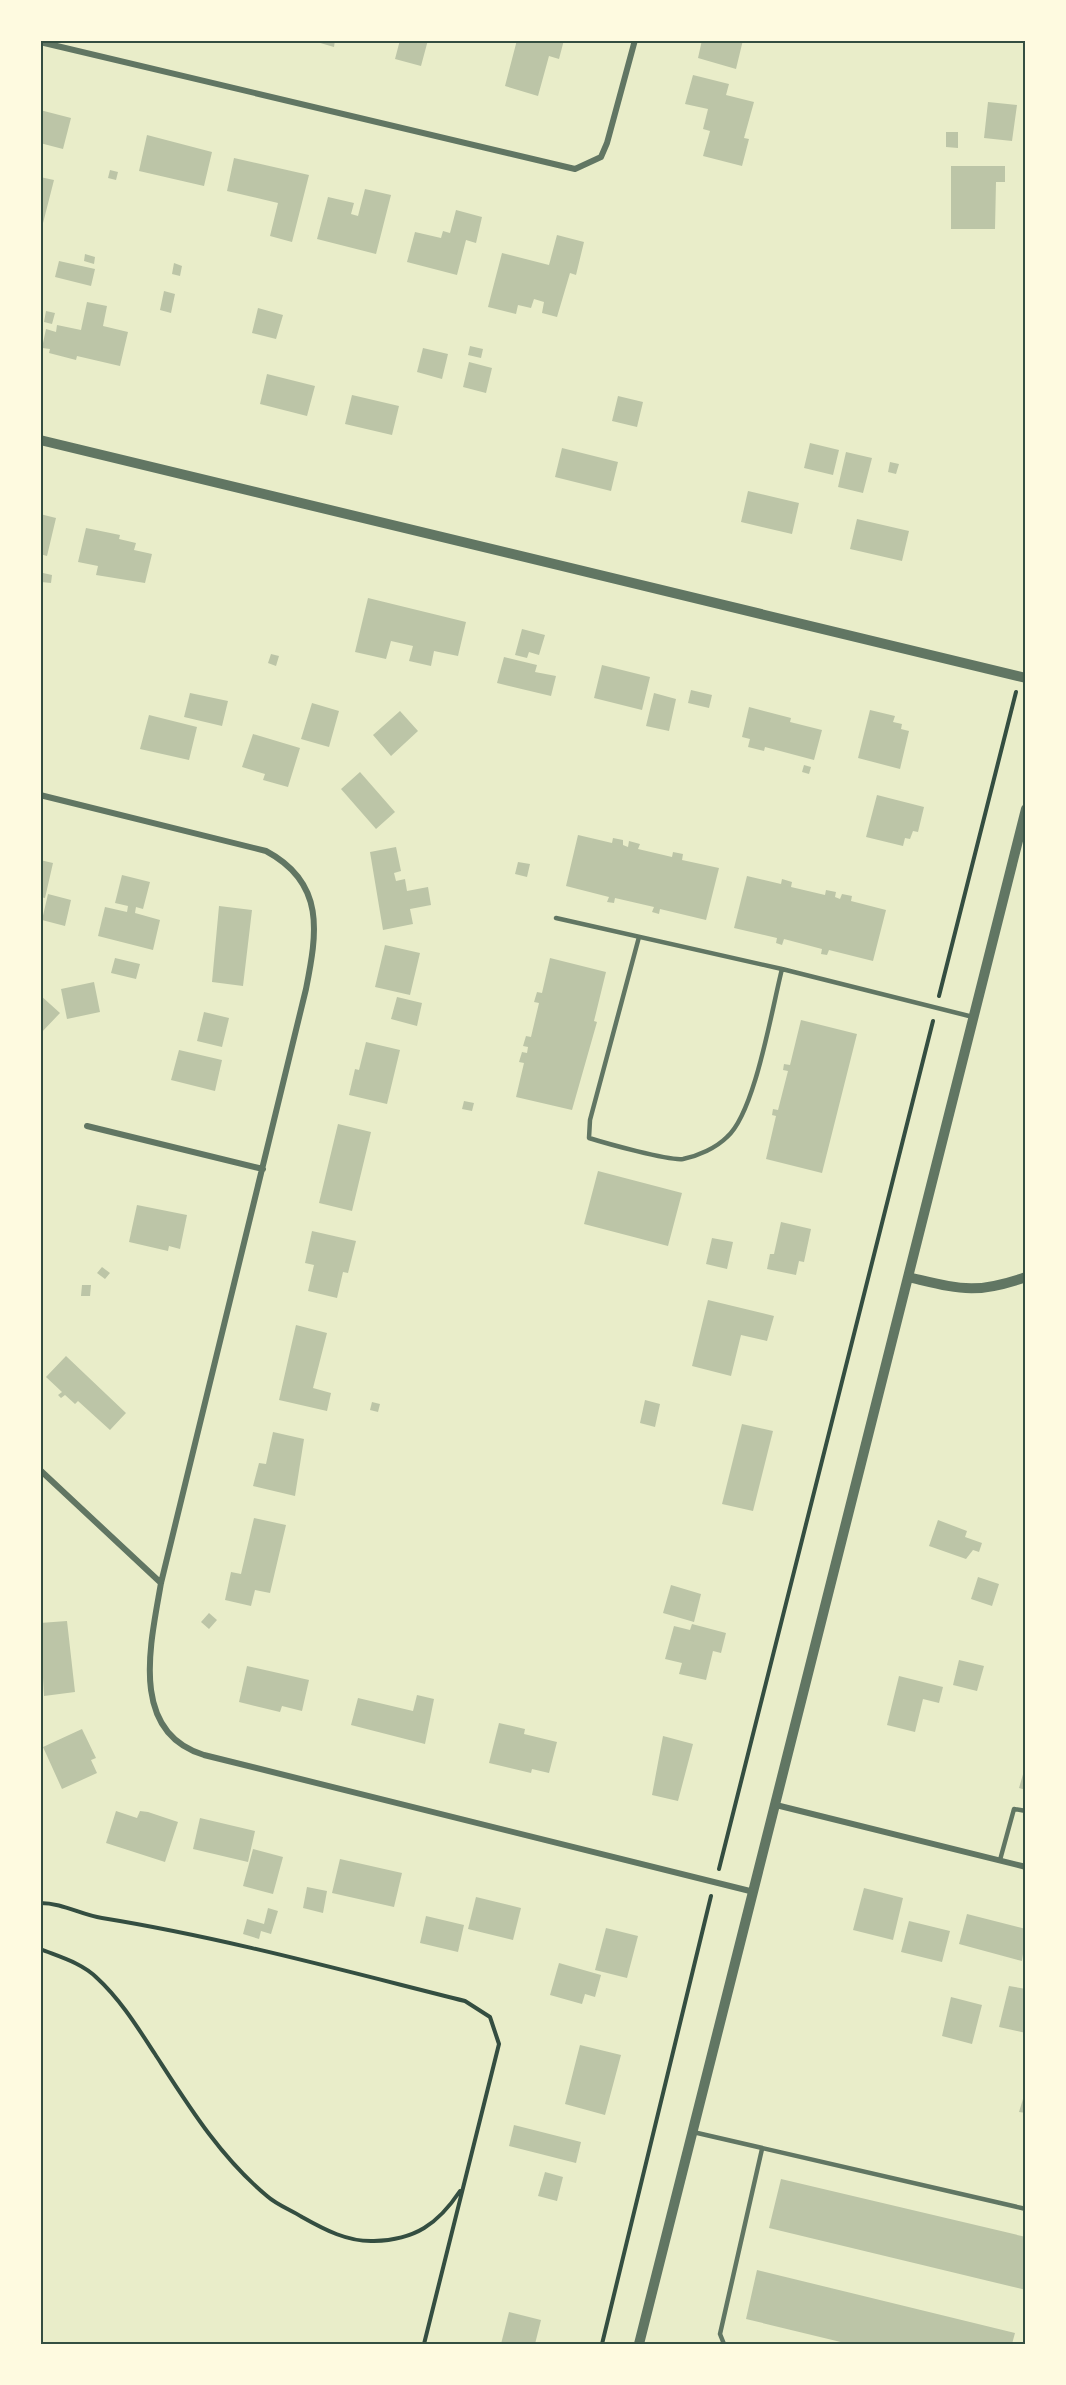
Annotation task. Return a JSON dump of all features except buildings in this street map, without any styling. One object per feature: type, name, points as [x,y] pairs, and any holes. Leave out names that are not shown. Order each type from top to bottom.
[{"type":"street","points":[[40,42],[575,169],[601,157],[607,143],[634,40]]},
{"type":"street","points":[[40,440],[1023,677]]},
{"type":"street","points":[[40,795],[266,851],[281,859],[305,888],[316,924],[315,946],[263,1169],[161,1583],[148,1670],[156,1707],[163,1726],[179,1744],[204,1755],[755,1892]]},
{"type":"street","points":[[639,2344],[755,1892],[1026,809]]},
{"type":"street","points":[[87,1126],[263,1169]]},
{"type":"street","points":[[908,1277],[965,1290],[1000,1286],[1026,1277]]},
{"type":"street","points":[[40,1470],[161,1583]]},
{"type":"street","points":[[776,1805],[1026,1867]]},
{"type":"lane","points":[[556,918],[782,969],[973,1017]]},
{"type":"lane","points":[[639,937],[590,1120],[589,1138],[608,1144],[681,1159],[707,1151],[728,1137],[741,1118],[750,1096],[782,969]]},
{"type":"lane","points":[[1000,1860],[1014,1809],[1026,1811]]},
{"type":"lane","points":[[693,2132],[1026,2209]]},
{"type":"lane","points":[[724,2344],[720,2334],[762,2149]]},
{"type":"path","points":[[602,2344],[715,1881],[739,1797],[936,1008],[1023,677]]},
{"type":"path","points":[[40,1903],[71,1907],[99,1918],[195,1934],[465,2001],[490,2018],[499,2044],[424,2344]]},
{"type":"path","points":[[40,1949],[77,1964],[97,1977],[133,2020],[206,2132],[232,2162],[269,2198],[316,2225],[355,2242],[386,2241],[424,2230],[446,2213],[463,2188]]}]
